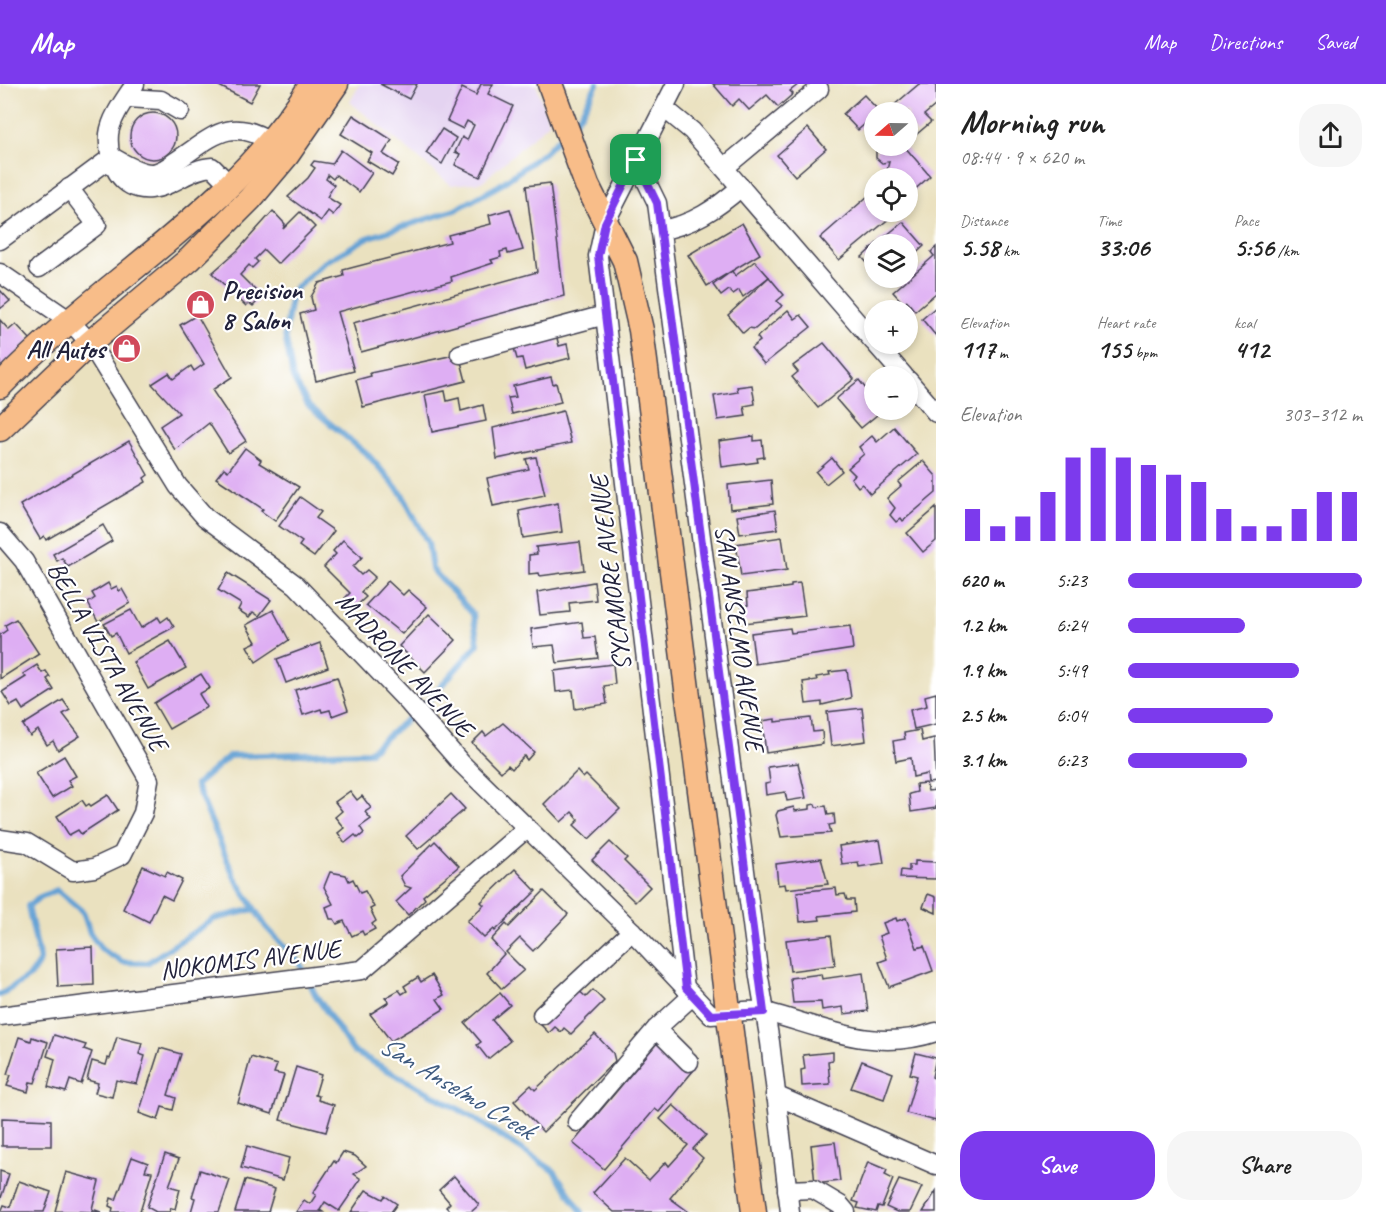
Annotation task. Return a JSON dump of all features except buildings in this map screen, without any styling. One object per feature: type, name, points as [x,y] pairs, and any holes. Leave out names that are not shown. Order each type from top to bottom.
[{"type":"main road","points":[[0,387],[70,321],[231,186],[271,142],[312,84]]},
{"type":"main road","points":[[0,429],[90,343],[190,259],[250,199],[288,155],[336,84]]},
{"type":"main road","points":[[552,89],[605,223],[618,244],[629,273],[641,330],[754,1212]]},
{"type":"street","points":[[636,160],[676,84]]},
{"type":"street","points":[[724,168],[819,89]]},
{"type":"street","points":[[180,111],[161,100],[131,91],[109,133],[112,157],[120,179],[130,186],[151,189],[202,168],[212,167],[231,186]]},
{"type":"street","points":[[664,108],[692,131],[864,330]]},
{"type":"street","points":[[112,157],[130,167],[151,173],[168,166],[211,138],[235,128],[255,131],[271,142]]},
{"type":"street","points":[[0,240],[112,157]]},
{"type":"street","name":"SYCAMORE AVENUE","points":[[636,160],[605,223],[598,256],[689,992]]},
{"type":"street","name":"SAN ANSELMO AVENUE","points":[[636,160],[657,203],[764,1012],[770,1042],[790,1212]]},
{"type":"street","points":[[39,268],[97,225],[69,188]]},
{"type":"street","points":[[660,230],[680,228],[723,203],[741,188]]},
{"type":"street","name":"MADRONE AVENUE","points":[[0,273],[70,321],[90,343],[178,486],[205,517],[296,585],[409,703],[461,763],[632,931],[711,1015],[764,1012]]},
{"type":"street","points":[[460,354],[605,315]]},
{"type":"street","points":[[885,354],[895,366]]},
{"type":"street","points":[[918,392],[936,413]]},
{"type":"street","name":"BELLA VISTA AVENUE","points":[[0,533],[24,561],[149,780],[143,813],[122,855],[94,868],[74,871],[27,843],[0,839]]},
{"type":"street","name":"NOKOMIS AVENUE","points":[[0,1016],[362,970],[527,828]]},
{"type":"street","points":[[542,1016],[632,931]]},
{"type":"street","points":[[578,1122],[689,992]]},
{"type":"street","points":[[764,1012],[785,1020],[879,1042],[914,1039],[936,1032]]},
{"type":"street","points":[[656,1029],[689,1062]]},
{"type":"street","points":[[775,1095],[936,1165]]},
{"type":"street","points":[[787,1190],[813,1189],[840,1205],[846,1212]]},
{"type":"shaded area","points":[[360,84],[536,84],[549,123],[482,182],[451,185],[350,102]]},
{"type":"waterway","name":"San Anselmo Creek","points":[[572,124],[581,114],[597,84]]},
{"type":"waterway","name":"San Anselmo Creek","points":[[563,134],[545,152],[500,185],[455,210],[367,238],[323,263],[292,292],[285,335],[293,378],[308,405],[369,456],[402,494],[428,543],[432,569],[473,614],[478,644],[427,702],[369,752],[229,756],[196,785],[234,876],[266,927],[300,963],[315,994],[353,1051],[469,1115],[554,1171],[582,1212]]},
{"type":"waterway","points":[[0,995],[30,976],[40,961],[28,906],[40,897],[57,890],[83,912],[90,933],[102,950],[123,962],[147,963],[214,919],[254,909]]},
{"type":"place","name":"Precision 8 Salon","points":[[201,305]]},
{"type":"place","name":"All Autos","points":[[126,349]]},
{"type":"route","points":[[636,160],[657,203],[764,1012],[711,1015],[686,988],[598,256],[605,223],[636,160]]}]
